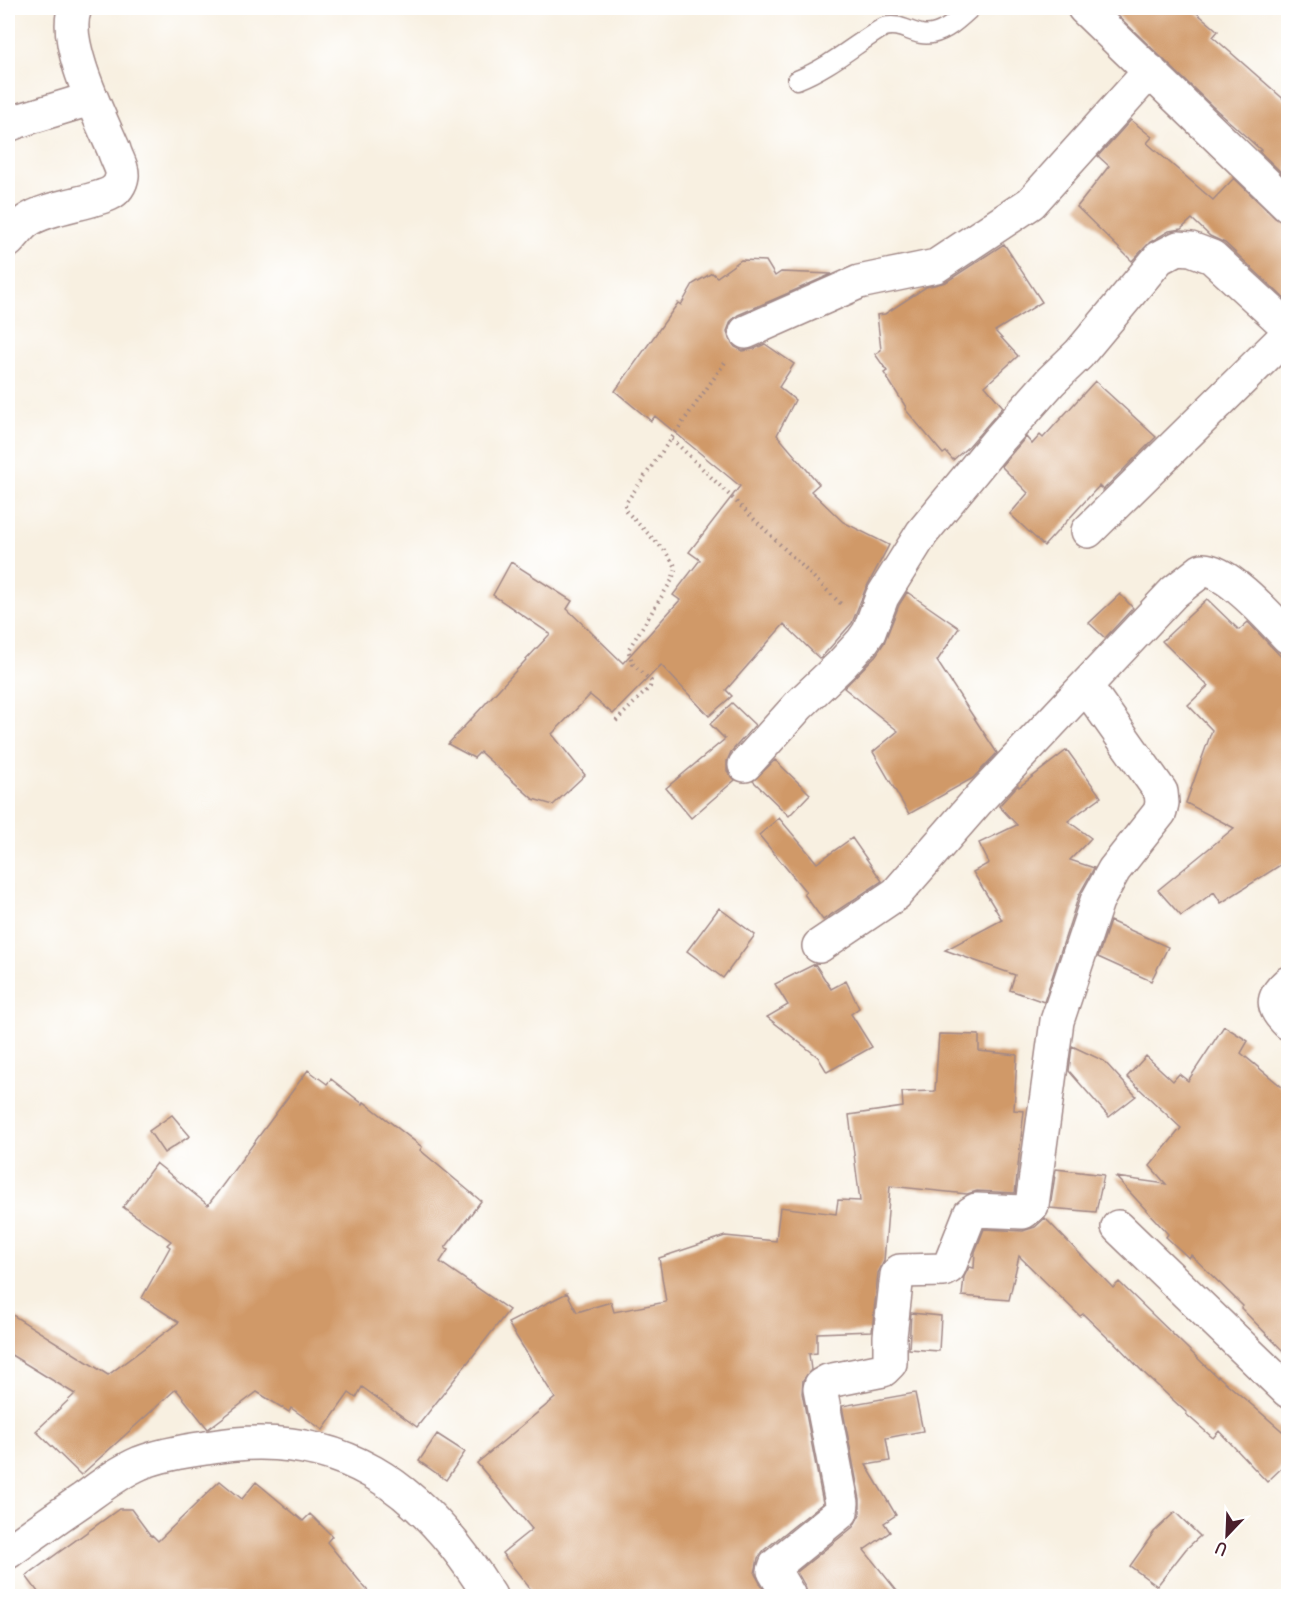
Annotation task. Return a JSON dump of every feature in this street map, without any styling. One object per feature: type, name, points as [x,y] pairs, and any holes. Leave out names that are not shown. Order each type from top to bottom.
[{"type":"street","points":[[8,241],[27,221],[57,209],[111,193],[120,185],[123,174],[106,130],[90,99],[72,34],[71,17],[75,8]]},
{"type":"street","points":[[1084,8],[1288,205]]},
{"type":"street","points":[[746,332],[859,282],[936,266],[1031,203],[1150,71]]},
{"type":"street","points":[[8,125],[24,118],[90,99]]},
{"type":"street","points":[[745,765],[799,705],[841,665],[869,632],[882,597],[922,533],[996,443],[1051,381],[1079,354],[1159,258],[1178,248],[1191,249],[1212,257],[1288,327]]},
{"type":"street","points":[[1088,531],[1288,334]]},
{"type":"street","points":[[819,945],[896,894],[980,798],[1174,592],[1205,569],[1216,572],[1239,588],[1288,637]]},
{"type":"street","points":[[789,1596],[774,1571],[776,1565],[841,1512],[842,1503],[820,1389],[821,1384],[883,1370],[890,1363],[890,1336],[897,1275],[900,1271],[944,1270],[949,1267],[970,1214],[976,1209],[1023,1212],[1032,1205],[1057,1021],[1097,901],[1114,870],[1160,812],[1162,803],[1161,792],[1086,686]]},
{"type":"street","points":[[1288,983],[1277,993],[1275,1000],[1288,1023]]},
{"type":"street","points":[[1118,1227],[1285,1379]]},
{"type":"street","points":[[8,1552],[118,1474],[141,1463],[222,1445],[255,1442],[294,1444],[345,1457],[373,1471],[395,1486],[425,1510],[471,1565],[490,1596]]},
{"type":"lane","points":[[797,80],[839,59],[884,27],[892,25],[922,35],[933,34],[956,22],[971,8]]},
{"type":"path","points":[[616,722],[650,687],[651,681],[633,664],[628,650],[672,580],[676,567],[664,550],[626,511],[624,504],[746,332]]},
{"type":"path","points":[[672,439],[869,632]]},
{"type":"building","points":[[1110,8],[1191,8],[1218,31],[1213,37],[1288,103],[1288,179],[1259,151],[1261,150]]},
{"type":"building","points":[[1131,120],[1152,137],[1147,143],[1213,200],[1234,178],[1275,218],[1288,223],[1288,302],[1225,243],[1210,236],[1192,219],[1181,229],[1169,231],[1150,242],[1132,261],[1077,207],[1109,166],[1098,156]]},
{"type":"building","points":[[1004,244],[1042,302],[995,331],[1018,356],[985,386],[1003,407],[969,446],[953,460],[946,452],[943,454],[905,409],[906,407],[884,373],[887,371],[875,354],[881,350],[877,315],[885,314],[926,287],[946,282]]},
{"type":"building","points":[[741,260],[766,261],[775,276],[781,272],[832,274],[738,315],[731,321],[727,331],[735,347],[743,351],[765,344],[794,364],[779,387],[795,400],[777,435],[819,484],[811,491],[843,522],[889,545],[865,590],[852,623],[820,659],[784,624],[726,690],[732,696],[709,716],[661,665],[613,714],[590,695],[552,734],[585,775],[553,805],[533,799],[480,752],[474,758],[448,744],[550,634],[493,595],[511,562],[572,601],[567,609],[623,663],[680,600],[673,595],[700,560],[689,552],[740,486],[655,416],[651,421],[615,391],[678,303],[681,305],[693,284],[712,273],[717,277]]},
{"type":"building","points":[[1095,381],[1156,437],[1103,490],[1099,486],[1044,546],[1010,514],[1028,493],[1001,466],[1026,437],[1032,444],[1040,435],[1043,438]]},
{"type":"building","points":[[907,592],[959,628],[937,661],[997,753],[973,778],[909,814],[873,752],[898,731],[844,688],[876,655],[884,643],[899,605]]},
{"type":"building","points":[[1120,594],[1133,608],[1105,638],[1089,623]]},
{"type":"building","points":[[1207,599],[1239,630],[1248,622],[1288,664],[1288,860],[1221,903],[1214,892],[1181,916],[1158,890],[1234,828],[1186,803],[1212,730],[1188,705],[1208,686],[1162,641]]},
{"type":"building","points":[[732,703],[755,725],[731,752],[727,761],[727,771],[735,780],[691,818],[666,788],[725,739],[710,724]]},
{"type":"building","points":[[1067,750],[1101,797],[1068,821],[1091,838],[1070,860],[1094,868],[1079,895],[1044,1002],[1010,990],[1015,975],[945,950],[1002,920],[973,872],[989,863],[979,843],[1017,825],[999,806],[1018,785],[1019,787]]},
{"type":"building","points":[[775,760],[810,794],[789,816],[753,781]]},
{"type":"building","points":[[779,818],[817,863],[852,838],[882,881],[823,920],[804,894],[806,892],[759,835]]},
{"type":"building","points":[[719,908],[755,935],[723,978],[687,951]]},
{"type":"building","points":[[1110,921],[1168,947],[1151,981],[1098,957]]},
{"type":"building","points":[[815,964],[831,989],[846,981],[859,1008],[851,1014],[872,1047],[827,1072],[818,1057],[767,1017],[788,1005],[775,984]]},
{"type":"building","points":[[1224,1026],[1248,1041],[1241,1053],[1288,1092],[1288,1356],[1241,1308],[1243,1306],[1191,1255],[1189,1258],[1166,1237],[1168,1234],[1116,1177],[1166,1184],[1150,1166],[1181,1128],[1127,1077],[1146,1056],[1173,1081],[1179,1074],[1188,1081]]},
{"type":"building","points":[[939,1034],[979,1035],[979,1051],[1017,1055],[1014,1110],[1024,1111],[1015,1193],[977,1191],[967,1194],[890,1186],[884,1261],[878,1273],[872,1331],[817,1333],[817,1353],[809,1354],[811,1370],[803,1380],[802,1393],[823,1503],[764,1550],[758,1558],[755,1574],[767,1596],[536,1596],[502,1553],[532,1529],[477,1463],[555,1398],[508,1323],[567,1293],[577,1312],[611,1302],[614,1312],[666,1302],[659,1258],[725,1236],[776,1241],[780,1207],[836,1214],[838,1200],[860,1201],[849,1115],[903,1107],[902,1092],[935,1091]]},
{"type":"building","points":[[1072,1046],[1104,1061],[1136,1096],[1109,1117],[1069,1071]]},
{"type":"building","points":[[308,1070],[327,1084],[331,1079],[363,1104],[364,1102],[422,1147],[420,1150],[481,1201],[445,1248],[448,1250],[440,1262],[509,1310],[417,1427],[362,1387],[356,1398],[349,1393],[323,1430],[291,1408],[289,1412],[257,1392],[208,1429],[176,1389],[81,1475],[36,1431],[75,1394],[8,1353],[8,1312],[108,1375],[179,1322],[142,1298],[170,1247],[167,1245],[171,1241],[123,1207],[156,1163],[208,1205]]},
{"type":"building","points":[[172,1115],[190,1136],[164,1153],[149,1131]]},
{"type":"building","points":[[1056,1169],[1104,1175],[1096,1212],[1050,1208]]},
{"type":"building","points":[[1045,1218],[1113,1288],[1119,1282],[1217,1377],[1288,1436],[1288,1462],[1267,1482],[1219,1431],[1213,1438],[1111,1339],[1083,1314],[1080,1316],[1019,1256],[1009,1300],[962,1296],[964,1277],[969,1267],[974,1268],[975,1252],[984,1229],[1023,1231],[1035,1227]]},
{"type":"building","points":[[911,1313],[941,1316],[939,1351],[909,1349]]},
{"type":"building","points":[[915,1393],[923,1431],[886,1438],[890,1461],[866,1465],[896,1515],[884,1523],[890,1532],[864,1550],[901,1596],[808,1596],[797,1572],[853,1527],[860,1514],[860,1499],[842,1406]]},
{"type":"building","points":[[437,1434],[465,1452],[446,1480],[419,1461]]},
{"type":"building","points":[[220,1481],[242,1499],[256,1482],[303,1521],[310,1514],[332,1536],[327,1542],[372,1596],[41,1596],[26,1576],[119,1509],[131,1509],[151,1536],[158,1541]]},
{"type":"building","points":[[1175,1512],[1200,1536],[1186,1549],[1157,1586],[1130,1566],[1154,1532]]}]
